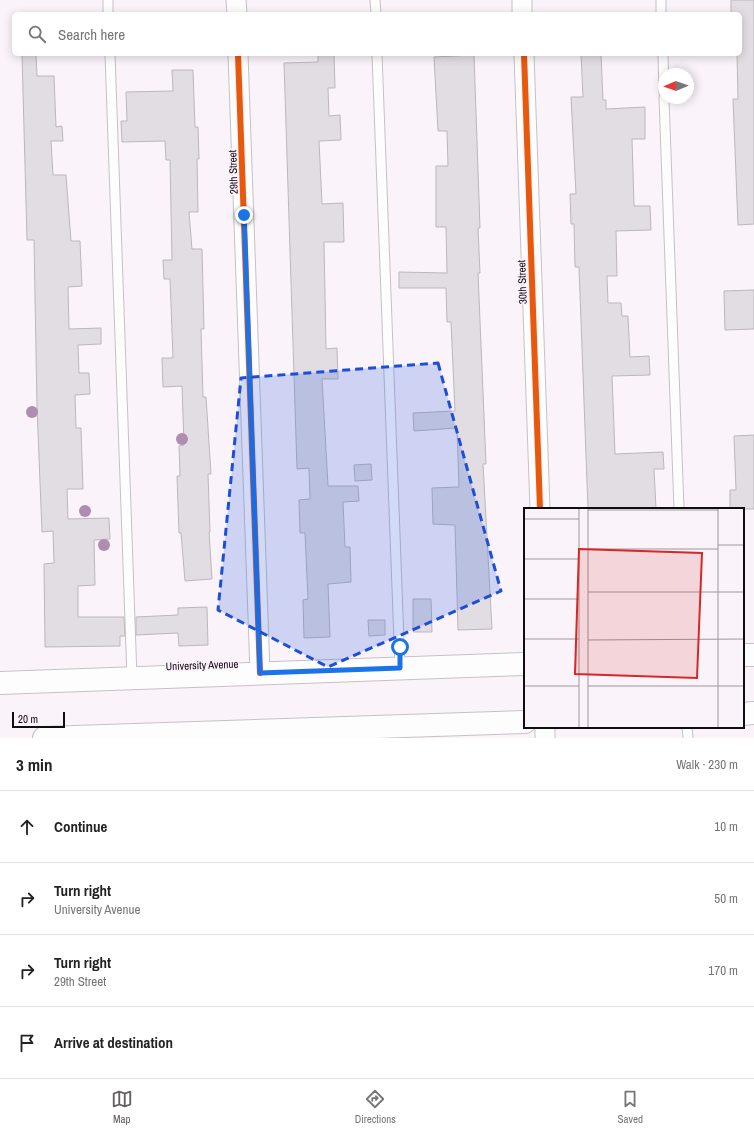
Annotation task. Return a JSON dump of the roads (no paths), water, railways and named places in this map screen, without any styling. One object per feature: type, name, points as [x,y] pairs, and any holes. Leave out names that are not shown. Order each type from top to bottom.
[{"type":"main road","name":"University Avenue","points":[[0,683],[524,664]]},
{"type":"main road","points":[[744,714],[754,713]]},
{"type":"main road","points":[[57,738],[424,731],[524,722]]},
{"type":"street","points":[[236,0],[237,12]]},
{"type":"street","points":[[522,0],[522,12]]},
{"type":"street","name":"29th Street","points":[[238,56],[260,673]]},
{"type":"street","name":"30th Street","points":[[524,56],[540,508]]},
{"type":"lane","points":[[108,0],[108,12]]},
{"type":"lane","points":[[375,0],[376,12]]},
{"type":"lane","points":[[661,0],[661,12]]},
{"type":"lane","points":[[110,56],[132,678]]},
{"type":"lane","points":[[377,56],[400,668]]},
{"type":"lane","points":[[663,56],[663,68]]},
{"type":"lane","points":[[664,104],[678,508]]},
{"type":"lane","points":[[687,728],[688,738]]}]
